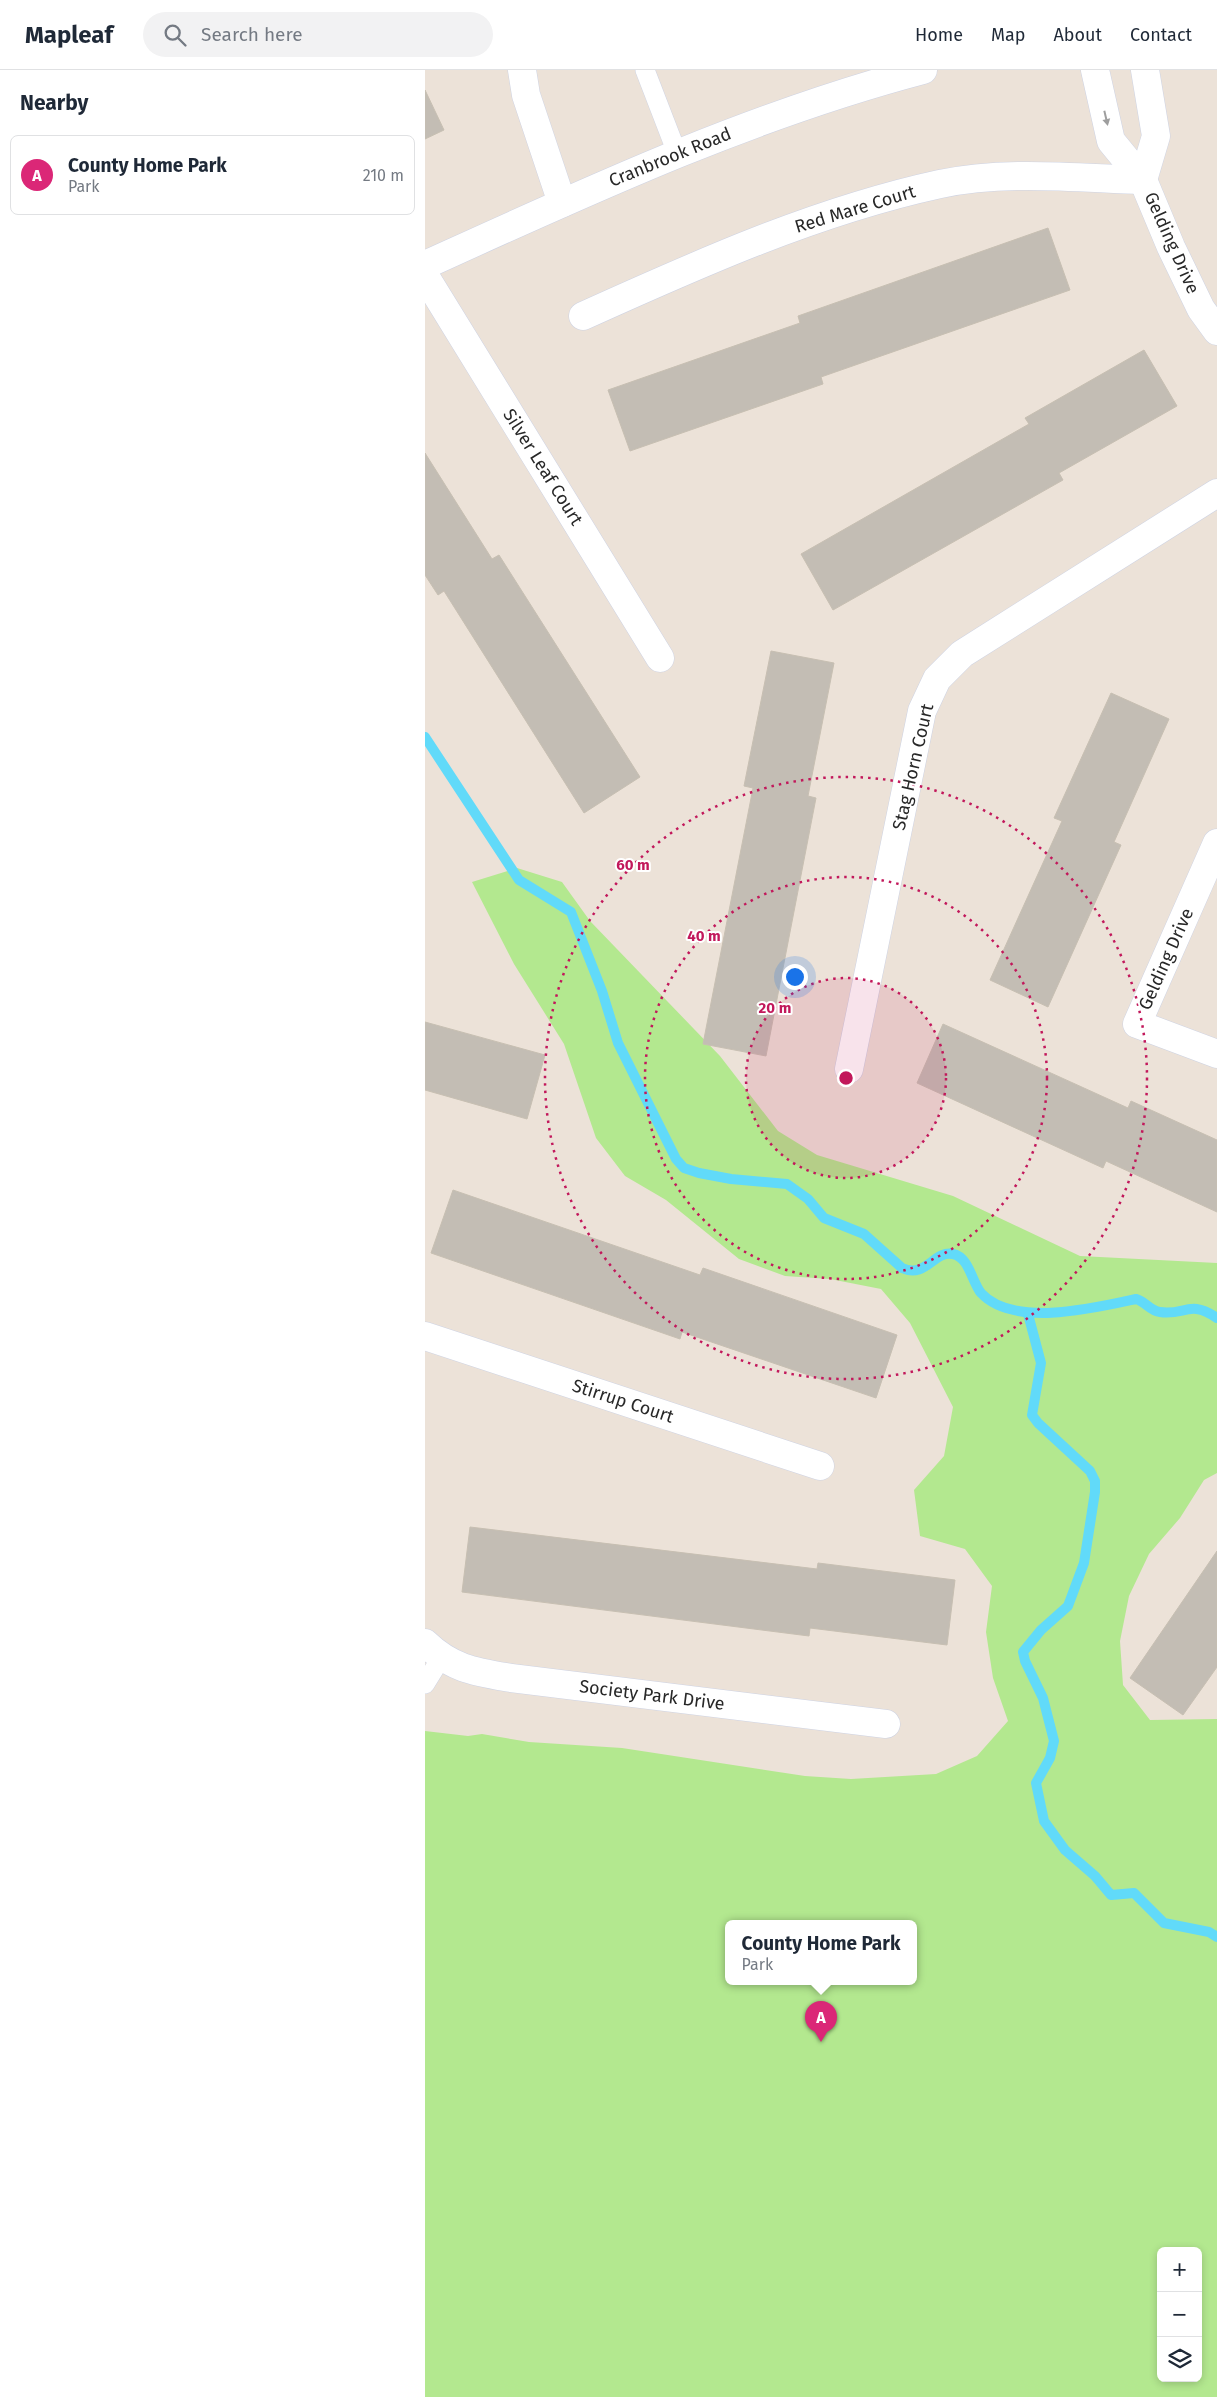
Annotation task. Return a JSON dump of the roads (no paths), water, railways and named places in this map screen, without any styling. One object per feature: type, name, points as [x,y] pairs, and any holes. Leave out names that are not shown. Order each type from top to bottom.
[{"type":"street","points":[[522,70],[527,95],[562,203]]},
{"type":"street","name":"Cranbrook Road","points":[[425,265],[677,153],[811,103],[923,70]]},
{"type":"street","name":"Gelding Drive","points":[[1095,70],[1111,142],[1143,180],[1171,247],[1197,300],[1217,331]]},
{"type":"street","name":"Gelding Drive","points":[[1143,180],[1156,136],[1145,70]]},
{"type":"street","name":"Red Mare Court","points":[[583,316],[693,266],[821,217],[941,184],[1008,176],[1143,180]]},
{"type":"street","name":"Silver Leaf Court","points":[[425,276],[660,658]]},
{"type":"street","name":"Stag Horn Court","points":[[849,1069],[922,711],[937,680],[962,654],[1217,493]]},
{"type":"street","name":"Gelding Drive","points":[[1217,843],[1137,1024],[1217,1054]]},
{"type":"street","name":"Stirrup Court","points":[[425,1336],[820,1466]]},
{"type":"street","name":"Society Park Drive","points":[[433,1650],[476,1672],[511,1678],[887,1724]]},
{"type":"lane","points":[[645,70],[677,153]]},
{"type":"lane","points":[[425,1684],[433,1650]]},
{"type":"waterway","points":[[425,737],[519,880],[571,912],[602,991],[618,1043],[676,1159],[684,1168],[731,1179],[787,1184],[808,1199],[824,1218],[864,1234],[902,1268],[917,1270],[940,1256],[946,1254],[958,1256],[967,1265],[981,1293],[995,1304],[1013,1310],[1033,1313],[1055,1312],[1099,1307],[1136,1299],[1156,1311],[1168,1313],[1193,1309],[1208,1312],[1217,1318]]},
{"type":"waterway","points":[[1028,1314],[1041,1363],[1032,1415],[1038,1423],[1090,1471],[1095,1481],[1084,1563],[1068,1606],[1041,1630],[1023,1652],[1025,1661],[1043,1698],[1054,1741],[1050,1758],[1036,1783],[1044,1821],[1065,1850],[1095,1876],[1111,1895],[1134,1893],[1164,1923],[1209,1932],[1217,1937]]},
{"type":"place","name":"County Home Park","points":[[821,2042]]}]
